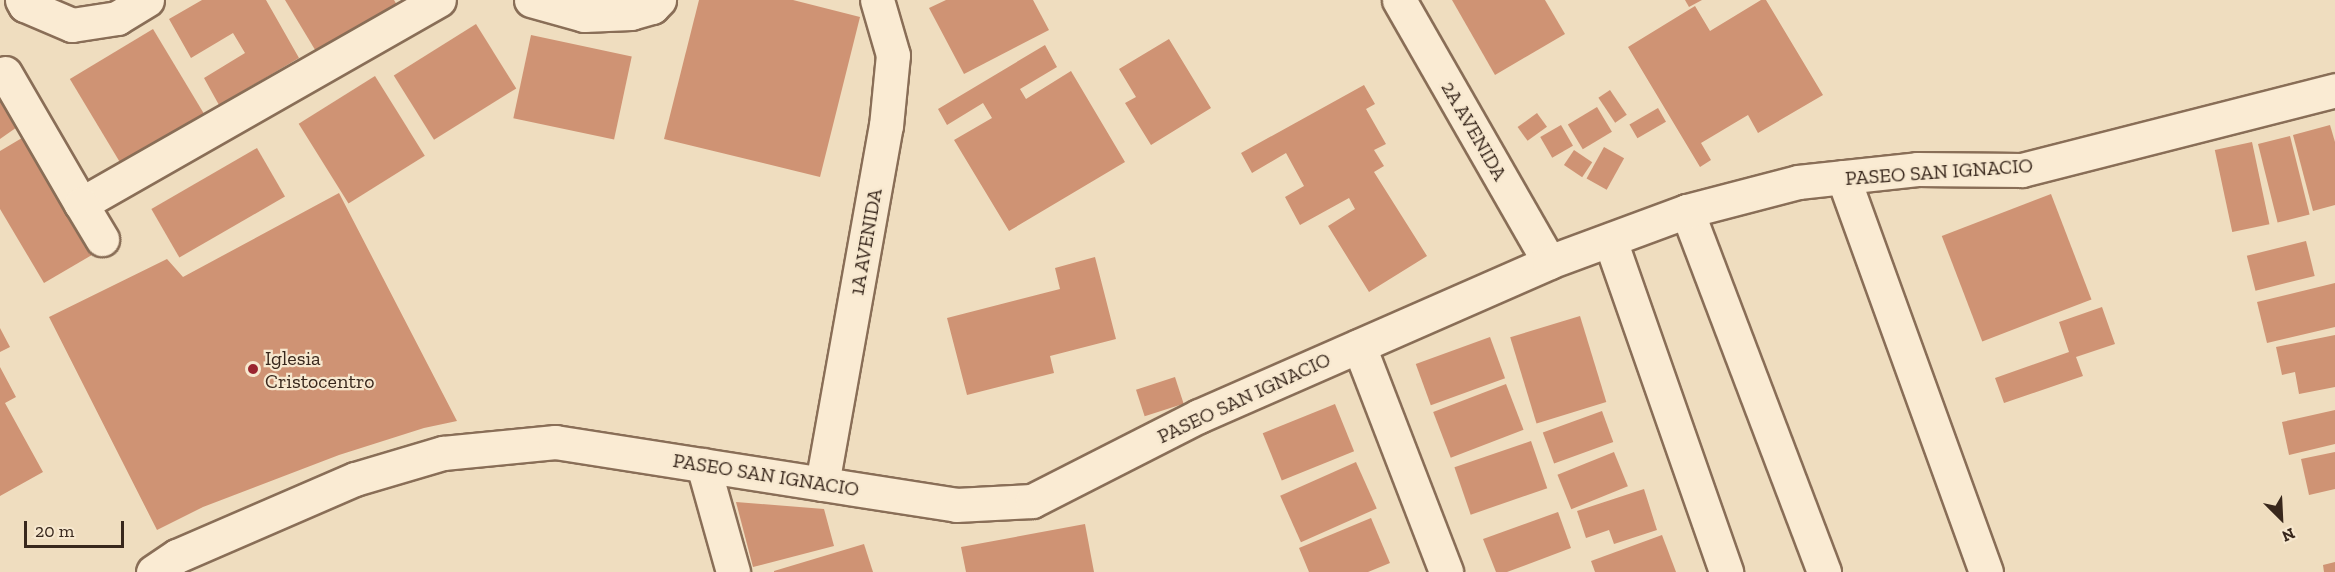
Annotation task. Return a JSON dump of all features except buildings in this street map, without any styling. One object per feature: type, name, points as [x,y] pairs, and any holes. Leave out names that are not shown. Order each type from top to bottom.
[{"type":"street","points":[[22,0],[25,5],[72,25],[117,18],[147,0]]},
{"type":"street","points":[[81,204],[439,0]]},
{"type":"street","points":[[531,0],[584,15],[631,13],[652,7],[659,0]]},
{"type":"street","name":"1A AVENIDA","points":[[822,484],[886,126],[893,55],[877,0]]},
{"type":"street","name":"2A AVENIDA","points":[[1399,0],[1549,262]]},
{"type":"street","points":[[6,73],[102,238]]},
{"type":"street","name":"PASEO SAN IGNACIO","points":[[153,572],[177,556],[355,479],[443,453],[555,442],[956,505],[1032,501],[1199,416],[1549,262],[1687,211],[1798,182],[1917,169],[2022,170],[2335,90]]},
{"type":"street","points":[[1843,177],[1986,572]]},
{"type":"street","points":[[1687,211],[1824,572]]},
{"type":"street","points":[[1610,240],[1726,572]]},
{"type":"street","points":[[1359,346],[1446,572]]},
{"type":"street","points":[[703,465],[733,572]]},
{"type":"place","name":"Iglesia Cristocentro","points":[[253,369]]}]
